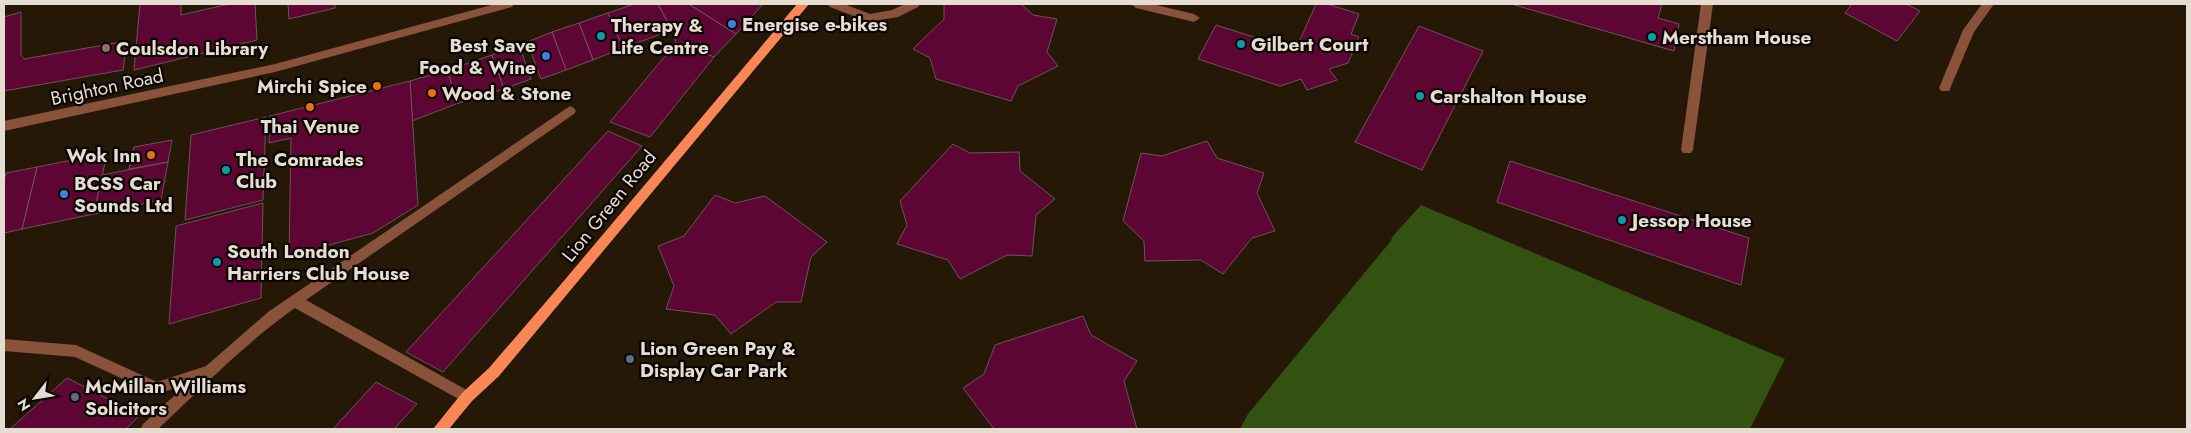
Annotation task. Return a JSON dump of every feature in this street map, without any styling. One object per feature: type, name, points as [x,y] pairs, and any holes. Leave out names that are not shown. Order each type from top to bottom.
[{"type":"main road","name":"Lion Green Road","points":[[440,429],[467,397],[494,372],[562,293],[804,4]]},
{"type":"street","name":"Brighton Road","points":[[4,126],[275,68],[508,4]]},
{"type":"street","points":[[834,4],[855,7],[869,18],[894,14],[914,4]]},
{"type":"street","points":[[1136,4],[1194,18]]},
{"type":"street","points":[[1687,150],[1707,4]]},
{"type":"street","points":[[1945,88],[1969,30],[1988,4]]},
{"type":"street","points":[[148,429],[273,316],[570,110]]},
{"type":"street","points":[[294,301],[467,397]]},
{"type":"street","points":[[4,345],[76,351],[156,388],[210,372]]},
{"type":"green space","points":[[1421,205],[1785,359],[1750,429],[1240,429],[1248,414],[1393,236]]},
{"type":"building","points":[[140,4],[181,4],[181,15],[229,4],[255,4],[257,40],[134,70]]},
{"type":"building","points":[[288,4],[335,4],[335,8],[289,19]]},
{"type":"building","points":[[634,4],[658,4],[672,30],[623,48],[608,13]]},
{"type":"building","points":[[658,4],[689,4],[736,34],[714,57],[676,43],[672,30]]},
{"type":"building","name":"Energise e-bikes","points":[[689,4],[763,4],[736,34]]},
{"type":"building","points":[[944,4],[1021,4],[1033,15],[1057,19],[1047,52],[1058,66],[1018,86],[1011,101],[936,79],[930,58],[913,49],[944,19]]},
{"type":"building","name":"Gilbert Court","points":[[1316,4],[1327,4],[1359,14],[1351,34],[1359,37],[1348,63],[1329,69],[1337,80],[1307,90],[1301,79],[1280,86],[1198,59],[1216,25],[1285,47],[1299,42]]},
{"type":"building","name":"Merstham House","points":[[1511,4],[1662,4],[1658,18],[1679,24],[1674,51]]},
{"type":"building","points":[[1852,4],[1906,4],[1920,11],[1897,41],[1845,13]]},
{"type":"building","name":"Coulsdon Library","points":[[21,12],[21,55],[24,59],[127,41],[123,70],[4,91],[4,17]]},
{"type":"building","name":"Therapy & Life Centre","points":[[608,13],[623,48],[593,60],[579,23]]},
{"type":"building","points":[[579,23],[593,60],[566,70],[552,32]]},
{"type":"building","name":"Carshalton House","points":[[1419,26],[1483,51],[1422,170],[1355,142]]},
{"type":"building","name":"Best Save Food & Wine","points":[[552,32],[566,70],[541,79],[527,42]]},
{"type":"building","points":[[676,43],[714,57],[650,137],[610,122]]},
{"type":"building","points":[[519,45],[531,79],[504,89],[492,55]]},
{"type":"building","points":[[492,55],[504,89],[456,104],[448,70]]},
{"type":"building","name":"Wood & Stone","points":[[448,70],[456,104],[412,121],[410,81]]},
{"type":"building","points":[[410,81],[418,205],[373,233],[289,256],[291,138],[269,143],[270,116]]},
{"type":"building","name":"The Comrades Club","points":[[266,117],[263,200],[185,220],[191,135]]},
{"type":"building","points":[[608,131],[642,146],[443,372],[406,352]]},
{"type":"building","name":"Wok Inn","points":[[172,140],[168,162],[129,169],[134,147]]},
{"type":"building","points":[[1207,141],[1217,158],[1264,173],[1257,193],[1275,231],[1252,238],[1223,274],[1201,260],[1145,261],[1144,241],[1123,221],[1141,153],[1162,156]]},
{"type":"building","points":[[953,144],[970,153],[1019,152],[1020,171],[1055,199],[1036,215],[1032,256],[1007,255],[960,279],[948,260],[897,244],[907,225],[900,201]]},
{"type":"building","name":"BCSS Car Sounds Ltd","points":[[107,153],[94,214],[22,229],[37,167]]},
{"type":"building","name":"Jessop House","points":[[1510,161],[1749,238],[1741,285],[1497,202]]},
{"type":"building","points":[[168,162],[161,200],[94,214],[102,175]]},
{"type":"building","points":[[37,167],[22,229],[4,233],[4,180],[6,173]]},
{"type":"building","points":[[715,195],[735,203],[765,196],[827,242],[811,257],[801,302],[776,302],[731,334],[715,315],[666,309],[674,286],[658,246],[684,236]]},
{"type":"building","name":"South London Harriers Club House","points":[[263,203],[261,298],[169,324],[176,226]]},
{"type":"building","points":[[1083,316],[1091,335],[1137,361],[1124,381],[1137,429],[994,429],[963,388],[984,374],[995,345]]},
{"type":"building","name":"McMillan Williams Solicitors","points":[[67,378],[140,415],[126,429],[10,429]]},
{"type":"building","points":[[376,382],[417,404],[394,429],[333,429]]},
{"type":"place","name":"Energise e-bikes","points":[[732,24]]},
{"type":"place","name":"Therapy & Life Centre","points":[[601,36]]},
{"type":"place","name":"Merstham House","points":[[1652,37]]},
{"type":"place","name":"Gilbert Court","points":[[1241,44]]},
{"type":"place","name":"Coulsdon Library","points":[[106,48]]},
{"type":"place","name":"Best Save Food & Wine","points":[[546,56]]},
{"type":"place","name":"Mirchi Spice","points":[[377,86]]},
{"type":"place","name":"Wood & Stone","points":[[432,93]]},
{"type":"place","name":"Carshalton House","points":[[1420,96]]},
{"type":"place","name":"Thai Venue","points":[[310,107]]},
{"type":"place","name":"Wok Inn","points":[[151,155]]},
{"type":"place","name":"The Comrades Club","points":[[226,170]]},
{"type":"place","name":"BCSS Car Sounds Ltd","points":[[64,194]]},
{"type":"place","name":"Jessop House","points":[[1622,220]]},
{"type":"place","name":"South London Harriers Club House","points":[[217,262]]},
{"type":"place","name":"Lion Green Pay & Display Car Park","points":[[630,359]]},
{"type":"place","name":"McMillan Williams Solicitors","points":[[75,397]]}]
